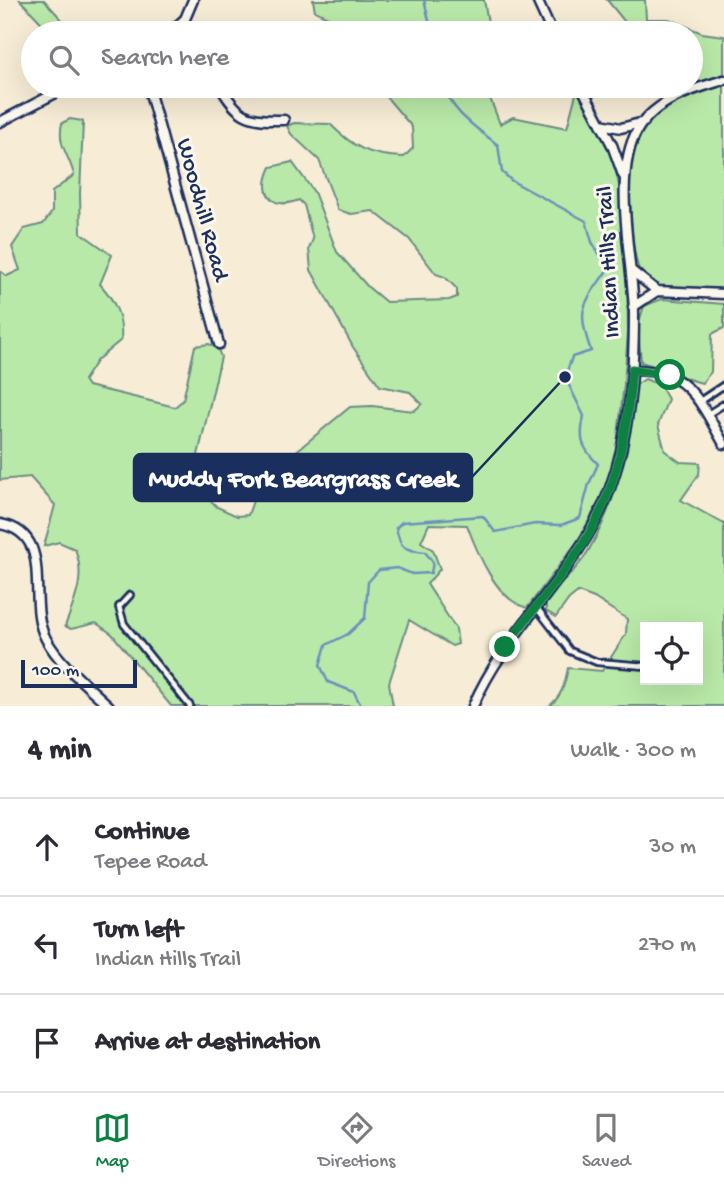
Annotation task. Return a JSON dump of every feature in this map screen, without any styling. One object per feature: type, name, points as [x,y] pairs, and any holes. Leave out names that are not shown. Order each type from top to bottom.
[{"type":"street","points":[[182,21],[193,0]]},
{"type":"street","points":[[537,0],[547,21]]},
{"type":"street","name":"Indian Hills Trail","points":[[703,87],[724,80]]},
{"type":"street","points":[[0,122],[46,98]]},
{"type":"street","name":"Woodhill Road","points":[[151,98],[219,344]]},
{"type":"street","points":[[228,98],[242,115],[257,120],[284,120]]},
{"type":"street","points":[[587,98],[624,177]]},
{"type":"street","name":"Indian Hills Trail","points":[[473,706],[494,664],[587,537],[609,492],[625,436],[632,369],[634,307],[624,177],[631,144],[644,122],[650,114],[675,98]]},
{"type":"street","points":[[601,124],[621,128],[644,122]]},
{"type":"street","points":[[632,271],[657,291],[724,294]]},
{"type":"street","points":[[634,307],[657,291]]},
{"type":"street","points":[[632,369],[670,375],[686,386],[699,401],[724,444]]},
{"type":"street","points":[[0,524],[19,530],[33,547],[39,621],[48,643],[57,656],[109,706]]},
{"type":"lane","points":[[699,401],[724,385]]},
{"type":"lane","points":[[707,415],[724,404]]},
{"type":"lane","points":[[130,595],[119,607],[124,624],[190,706]]},
{"type":"lane","points":[[535,606],[570,651],[597,662],[640,666]]},
{"type":"green space","points":[[20,0],[44,0],[63,21],[40,21]]},
{"type":"green space","points":[[313,0],[484,0],[488,21],[335,21],[315,11]]},
{"type":"green space","points":[[607,0],[645,0],[646,19],[674,21],[624,21]]},
{"type":"green space","points":[[703,33],[724,36],[724,74],[703,81]]},
{"type":"green space","points":[[724,85],[724,289],[658,286],[640,272],[636,260],[631,213],[632,157],[639,137],[653,118],[681,100],[703,98],[703,92]]},
{"type":"green space","points":[[387,98],[490,98],[500,124],[513,117],[567,128],[575,98],[582,98],[599,128],[614,164],[619,185],[627,271],[628,332],[615,462],[604,492],[579,539],[527,608],[506,595],[489,574],[467,525],[429,524],[421,542],[433,550],[440,569],[427,584],[456,629],[458,644],[452,646],[409,620],[389,683],[393,706],[171,706],[112,634],[96,623],[71,629],[65,626],[79,579],[75,549],[59,542],[44,546],[55,505],[30,477],[0,480],[0,271],[7,276],[20,270],[12,247],[24,229],[43,224],[52,212],[52,192],[74,175],[62,144],[62,123],[70,119],[83,121],[81,233],[112,255],[100,284],[117,310],[121,324],[121,340],[97,360],[84,380],[88,386],[175,407],[183,400],[195,346],[209,344],[217,347],[221,357],[195,468],[201,490],[217,507],[237,516],[248,515],[260,481],[350,407],[372,406],[414,411],[422,404],[410,392],[380,386],[353,347],[311,270],[309,249],[313,239],[304,205],[299,200],[289,203],[274,201],[266,184],[271,167],[292,162],[314,192],[337,252],[368,287],[386,302],[449,300],[457,297],[457,289],[445,277],[436,274],[409,239],[373,211],[351,214],[338,210],[319,160],[291,134],[287,126],[294,123],[330,124],[363,149],[381,155],[404,157],[413,148],[412,127]]},
{"type":"green space","points":[[662,299],[724,304],[724,328],[712,334],[711,372],[702,383],[641,362],[638,325],[644,306]]},
{"type":"green space","points":[[645,379],[660,385],[668,399],[658,425],[665,451],[680,462],[700,463],[699,474],[681,500],[724,524],[724,706],[549,706],[560,694],[568,668],[602,671],[626,634],[627,619],[594,598],[578,592],[569,599],[556,617],[546,611],[546,600],[587,553],[601,527],[622,468],[636,385]]},
{"type":"waterway","points":[[424,0],[429,21]]},
{"type":"waterway","points":[[361,706],[354,692],[328,682],[320,665],[326,645],[348,634],[365,618],[368,582],[379,570],[397,568],[412,574],[431,573],[433,562],[425,552],[404,547],[396,528],[402,522],[483,516],[495,532],[535,524],[561,525],[580,518],[589,484],[598,464],[583,442],[584,416],[565,377],[572,357],[591,351],[584,325],[584,307],[608,269],[592,242],[586,221],[512,181],[502,172],[498,145],[458,111],[449,98]]},
{"type":"place","name":"Muddy Fork Beargrass Creek","points":[[565,377]]},
{"type":"route","points":[[505,647],[575,555],[600,512],[609,492],[625,436],[632,369],[670,375]]}]
